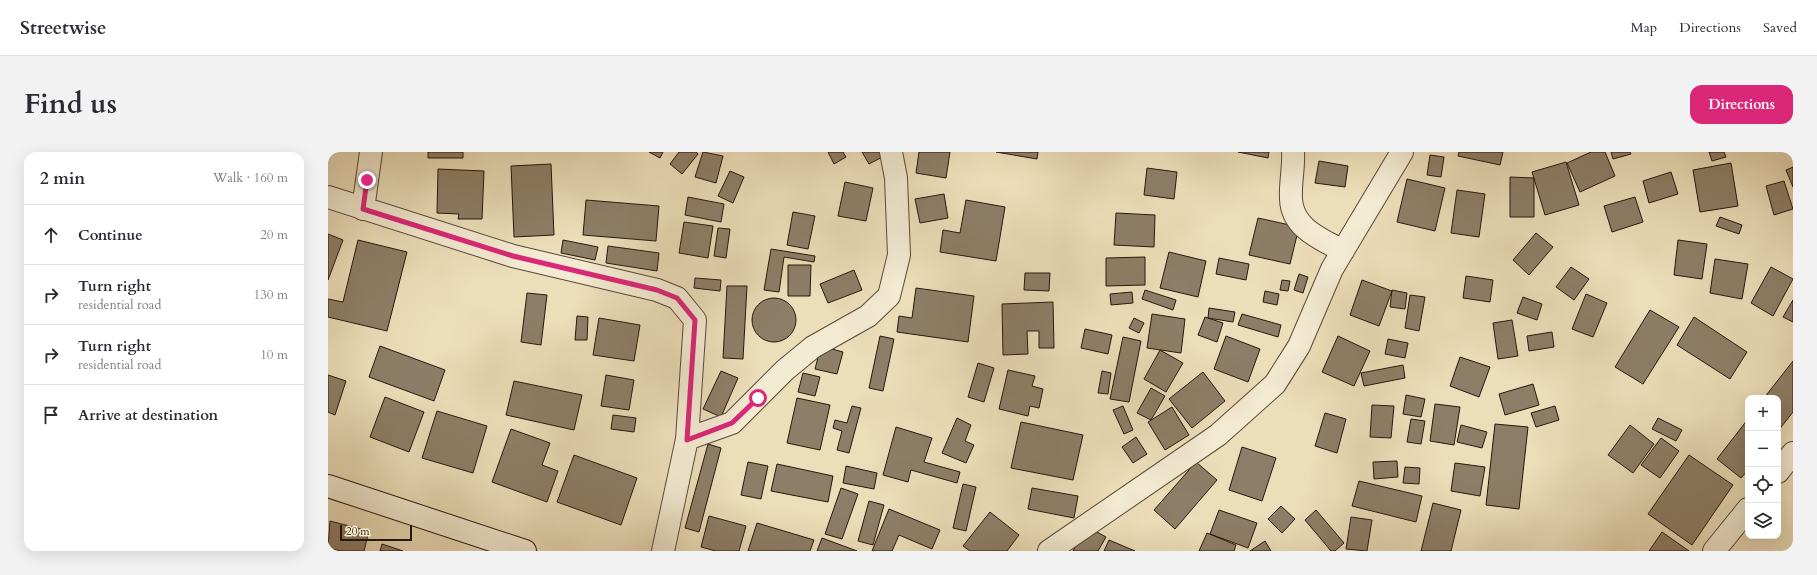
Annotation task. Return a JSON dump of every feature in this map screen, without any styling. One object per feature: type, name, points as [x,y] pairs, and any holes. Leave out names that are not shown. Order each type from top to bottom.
[{"type":"street","points":[[363,209],[372,152]]},
{"type":"street","points":[[687,440],[732,423],[785,370],[813,347],[868,316],[889,296],[899,255],[896,178],[891,152]]},
{"type":"street","points":[[1293,152],[1294,168],[1291,200],[1297,221],[1314,236],[1343,251]]},
{"type":"street","points":[[1049,551],[1218,435],[1275,384],[1298,346],[1332,269],[1402,152]]},
{"type":"street","points":[[328,198],[513,256],[657,290],[677,298],[695,320],[687,440],[663,551]]},
{"type":"street","points":[[1781,468],[1793,453]]},
{"type":"street","points":[[328,488],[513,551]]},
{"type":"street","points":[[328,488],[525,551]]},
{"type":"street","points":[[1714,551],[1745,513]]},
{"type":"building","points":[[428,152],[463,152],[463,158],[428,158]]},
{"type":"building","points":[[649,152],[663,152],[660,158]]},
{"type":"building","points":[[679,152],[696,152],[698,154],[682,174],[670,164]]},
{"type":"building","points":[[703,152],[723,156],[716,183],[695,177]]},
{"type":"building","points":[[828,152],[843,152],[846,157],[834,164]]},
{"type":"building","points":[[862,152],[889,152],[890,153],[869,164]]},
{"type":"building","points":[[919,152],[950,152],[946,178],[916,173]]},
{"type":"building","points":[[996,152],[1038,152],[1037,159]]},
{"type":"building","points":[[1238,152],[1269,152],[1268,158]]},
{"type":"building","points":[[1459,152],[1503,152],[1500,165],[1458,156]]},
{"type":"building","points":[[1591,152],[1605,152],[1615,176],[1580,192],[1567,163]]},
{"type":"building","points":[[1611,152],[1630,152],[1631,154],[1613,159]]},
{"type":"building","points":[[1709,152],[1724,152],[1726,157],[1712,161]]},
{"type":"building","points":[[1430,155],[1444,157],[1441,177],[1427,175]]},
{"type":"building","points":[[1319,161],[1348,166],[1345,187],[1315,183]]},
{"type":"building","points":[[1566,162],[1579,205],[1545,215],[1532,172]]},
{"type":"building","points":[[1731,163],[1738,206],[1700,212],[1693,170]]},
{"type":"building","points":[[551,164],[554,235],[514,237],[511,166]]},
{"type":"building","points":[[1793,167],[1793,187],[1786,170]]},
{"type":"building","points":[[1147,168],[1177,172],[1174,199],[1144,195]]},
{"type":"building","points":[[438,169],[484,171],[482,219],[458,219],[459,214],[437,213]]},
{"type":"building","points":[[730,171],[744,177],[733,203],[718,196]]},
{"type":"building","points":[[1671,172],[1678,194],[1649,203],[1643,181]]},
{"type":"building","points":[[1510,177],[1534,178],[1534,217],[1510,217]]},
{"type":"building","points":[[1407,179],[1445,188],[1435,231],[1397,222]]},
{"type":"building","points":[[1784,181],[1793,209],[1774,215],[1766,186]]},
{"type":"building","points":[[845,182],[873,188],[866,221],[838,216]]},
{"type":"building","points":[[1457,190],[1485,194],[1479,237],[1451,233]]},
{"type":"building","points":[[944,194],[948,218],[920,223],[915,199]]},
{"type":"building","points":[[688,197],[724,204],[721,222],[685,215]]},
{"type":"building","points":[[1635,197],[1643,222],[1612,232],[1604,206]]},
{"type":"building","points":[[586,200],[659,206],[656,241],[583,235]]},
{"type":"building","points":[[966,200],[1005,207],[996,261],[940,252],[943,230],[960,233]]},
{"type":"building","points":[[793,212],[815,216],[808,249],[787,245]]},
{"type":"building","points":[[1116,213],[1155,215],[1154,247],[1114,245]]},
{"type":"building","points":[[1720,217],[1742,225],[1739,234],[1716,226]]},
{"type":"building","points":[[1258,218],[1299,227],[1290,264],[1249,255]]},
{"type":"building","points":[[684,222],[713,226],[708,258],[679,253]]},
{"type":"building","points":[[718,228],[730,229],[726,258],[714,256]]},
{"type":"building","points":[[1536,233],[1553,247],[1529,275],[1513,260]]},
{"type":"building","points":[[328,234],[343,240],[328,280]]},
{"type":"building","points":[[358,240],[407,252],[387,331],[328,317],[328,299],[343,302]]},
{"type":"building","points":[[563,240],[598,247],[595,260],[561,253]]},
{"type":"building","points":[[1678,240],[1707,244],[1702,279],[1674,275]]},
{"type":"building","points":[[608,246],[659,253],[657,271],[606,263]]},
{"type":"building","points":[[771,249],[815,256],[814,262],[784,257],[779,292],[764,290]]},
{"type":"building","points":[[1169,252],[1206,261],[1198,297],[1160,288]]},
{"type":"building","points":[[1145,257],[1145,285],[1106,286],[1106,258]]},
{"type":"building","points":[[1219,258],[1249,264],[1246,280],[1216,274]]},
{"type":"building","points":[[1715,259],[1748,264],[1742,299],[1710,293]]},
{"type":"building","points":[[788,265],[811,265],[810,296],[788,296]]},
{"type":"building","points":[[1571,267],[1589,279],[1574,300],[1556,287]]},
{"type":"building","points":[[1771,267],[1793,279],[1773,316],[1751,303]]},
{"type":"building","points":[[854,270],[862,290],[828,303],[820,284]]},
{"type":"building","points":[[1025,273],[1050,273],[1049,291],[1024,290]]},
{"type":"building","points":[[1299,274],[1308,277],[1303,293],[1294,290]]},
{"type":"building","points":[[1466,276],[1493,280],[1490,302],[1463,298]]},
{"type":"building","points":[[695,278],[721,280],[720,291],[694,288]]},
{"type":"building","points":[[1282,280],[1290,281],[1288,291],[1280,290]]},
{"type":"building","points":[[1362,280],[1392,291],[1379,326],[1350,315]]},
{"type":"building","points":[[727,286],[747,286],[743,359],[723,358]]},
{"type":"building","points":[[916,288],[974,296],[968,342],[897,332],[899,316],[912,318]]},
{"type":"building","points":[[1145,290],[1176,300],[1173,310],[1142,299]]},
{"type":"building","points":[[1392,290],[1407,293],[1405,309],[1390,307]]},
{"type":"building","points":[[1265,291],[1279,294],[1277,305],[1263,302]]},
{"type":"building","points":[[1132,292],[1133,303],[1111,305],[1110,294]]},
{"type":"building","points":[[527,293],[547,295],[541,345],[521,342]]},
{"type":"building","points":[[1586,294],[1607,303],[1593,337],[1572,329]]},
{"type":"building","points":[[1410,295],[1425,297],[1419,331],[1405,328]]},
{"type":"building","points":[[1523,297],[1542,304],[1537,320],[1517,313]]},
{"type":"building","points":[[774,298],[786,302],[792,308],[796,320],[792,332],[786,338],[774,342],[762,338],[756,332],[752,320],[756,308],[762,302]]},
{"type":"building","points":[[1793,300],[1793,322],[1783,317]]},
{"type":"building","points":[[1053,302],[1054,348],[1039,348],[1039,331],[1027,331],[1028,354],[1003,355],[1002,304]]},
{"type":"building","points":[[1209,308],[1235,312],[1233,322],[1208,318]]},
{"type":"building","points":[[1650,310],[1679,327],[1643,384],[1615,367]]},
{"type":"building","points":[[1152,314],[1185,319],[1181,353],[1147,348]]},
{"type":"building","points":[[1242,314],[1281,325],[1278,337],[1238,325]]},
{"type":"building","points":[[577,316],[588,317],[587,340],[575,340]]},
{"type":"building","points":[[1205,317],[1223,323],[1217,342],[1198,335]]},
{"type":"building","points":[[1694,317],[1747,352],[1730,379],[1677,345]]},
{"type":"building","points":[[599,318],[640,325],[634,361],[593,355]]},
{"type":"building","points":[[1134,318],[1144,323],[1139,333],[1129,328]]},
{"type":"building","points":[[1512,320],[1518,356],[1498,359],[1493,323]]},
{"type":"building","points":[[1085,329],[1112,335],[1108,354],[1081,348]]},
{"type":"building","points":[[1552,332],[1554,347],[1529,351],[1527,336]]},
{"type":"building","points":[[880,336],[894,339],[883,391],[869,388]]},
{"type":"building","points":[[1226,336],[1260,349],[1248,382],[1214,369]]},
{"type":"building","points":[[1338,336],[1370,351],[1354,386],[1322,372]]},
{"type":"building","points":[[1123,337],[1141,341],[1129,402],[1110,399]]},
{"type":"building","points":[[1388,339],[1408,343],[1405,358],[1385,354]]},
{"type":"building","points":[[380,346],[445,370],[434,401],[369,377]]},
{"type":"building","points":[[821,346],[843,352],[837,374],[815,369]]},
{"type":"building","points":[[1160,350],[1183,363],[1166,392],[1144,379]]},
{"type":"building","points":[[1460,357],[1490,367],[1479,397],[1450,386]]},
{"type":"building","points":[[1793,361],[1793,412],[1781,427],[1781,395],[1766,395]]},
{"type":"building","points":[[978,363],[994,368],[984,402],[968,397]]},
{"type":"building","points":[[1403,365],[1405,378],[1364,386],[1361,373]]},
{"type":"building","points":[[1008,370],[1035,376],[1032,386],[1043,389],[1039,408],[1030,406],[1028,416],[999,409]]},
{"type":"building","points":[[721,371],[738,378],[721,417],[703,409]]},
{"type":"building","points":[[1102,371],[1111,373],[1108,394],[1098,393]]},
{"type":"building","points":[[1203,372],[1225,401],[1192,428],[1169,399]]},
{"type":"building","points":[[803,373],[820,377],[815,396],[798,392]]},
{"type":"building","points":[[328,375],[346,381],[335,415],[328,412]]},
{"type":"building","points":[[606,375],[634,380],[629,410],[601,406]]},
{"type":"building","points":[[514,381],[582,395],[574,430],[506,415]]},
{"type":"building","points":[[1533,384],[1539,405],[1505,415],[1499,394]]},
{"type":"building","points":[[1151,388],[1165,396],[1151,420],[1137,413]]},
{"type":"building","points":[[1406,395],[1425,399],[1421,417],[1403,414]]},
{"type":"building","points":[[385,397],[424,412],[409,452],[370,437]]},
{"type":"building","points":[[797,398],[830,405],[820,450],[787,443]]},
{"type":"building","points":[[1435,404],[1460,407],[1454,445],[1430,441]]},
{"type":"building","points":[[1372,405],[1394,406],[1391,438],[1370,437]]},
{"type":"building","points":[[852,406],[861,408],[849,453],[837,450],[842,431],[833,428],[835,420],[847,423]]},
{"type":"building","points":[[1123,406],[1133,430],[1124,434],[1113,410]]},
{"type":"building","points":[[1555,406],[1559,420],[1536,427],[1531,413]]},
{"type":"building","points":[[1172,407],[1189,435],[1165,450],[1148,422]]},
{"type":"building","points":[[437,411],[487,426],[473,473],[422,458]]},
{"type":"building","points":[[1325,413],[1346,419],[1337,453],[1315,446]]},
{"type":"building","points":[[613,415],[636,418],[634,432],[611,429]]},
{"type":"building","points":[[957,418],[971,425],[965,441],[974,445],[966,463],[942,453]]},
{"type":"building","points":[[1658,418],[1682,430],[1676,441],[1652,429]]},
{"type":"building","points":[[1411,419],[1425,421],[1421,444],[1407,442]]},
{"type":"building","points":[[1021,422],[1083,435],[1073,480],[1011,468]]},
{"type":"building","points":[[1745,423],[1745,473],[1741,478],[1717,459]]},
{"type":"building","points":[[1495,424],[1528,427],[1519,509],[1486,505]]},
{"type":"building","points":[[1461,425],[1487,432],[1482,448],[1457,442]]},
{"type":"building","points":[[1630,425],[1654,444],[1633,473],[1608,455]]},
{"type":"building","points":[[896,427],[932,438],[924,462],[960,472],[957,483],[911,470],[908,482],[883,475]]},
{"type":"building","points":[[511,429],[550,443],[542,465],[558,471],[547,502],[492,482]]},
{"type":"building","points":[[1136,437],[1147,454],[1133,463],[1122,447]]},
{"type":"building","points":[[1661,438],[1679,451],[1660,478],[1641,465]]},
{"type":"building","points":[[708,444],[721,448],[699,532],[685,528]]},
{"type":"building","points":[[1242,447],[1276,458],[1262,501],[1229,490]]},
{"type":"building","points":[[574,455],[637,478],[621,525],[557,502]]},
{"type":"building","points":[[1689,455],[1733,485],[1692,545],[1648,514]]},
{"type":"building","points":[[1397,461],[1398,477],[1374,479],[1373,462]]},
{"type":"building","points":[[748,462],[768,466],[761,499],[741,495]]},
{"type":"building","points":[[1196,462],[1217,480],[1175,529],[1154,510]]},
{"type":"building","points":[[1455,463],[1485,467],[1480,496],[1451,491]]},
{"type":"building","points":[[777,464],[833,476],[828,502],[771,491]]},
{"type":"building","points":[[846,466],[877,473],[874,489],[843,483]]},
{"type":"building","points":[[1405,467],[1420,468],[1419,484],[1403,483]]},
{"type":"building","points":[[1359,481],[1422,496],[1416,522],[1352,506]]},
{"type":"building","points":[[963,484],[976,487],[966,531],[953,528]]},
{"type":"building","points":[[841,488],[858,494],[842,539],[825,534]]},
{"type":"building","points":[[1032,488],[1078,496],[1074,518],[1028,509]]},
{"type":"building","points":[[869,501],[884,505],[873,545],[858,541]]},
{"type":"building","points":[[1433,503],[1461,510],[1451,551],[1421,551]]},
{"type":"building","points":[[1281,506],[1295,519],[1282,533],[1268,519]]},
{"type":"building","points":[[889,509],[940,530],[932,549],[899,535],[892,551],[872,551]]},
{"type":"building","points":[[1219,510],[1257,523],[1248,548],[1210,534]]},
{"type":"building","points":[[1316,510],[1344,543],[1335,551],[1331,551],[1305,520]]},
{"type":"building","points":[[990,512],[1019,535],[1007,551],[970,551],[963,546]]},
{"type":"building","points":[[709,516],[746,526],[739,551],[716,551],[701,547]]},
{"type":"building","points":[[1351,517],[1372,520],[1367,551],[1346,549]]},
{"type":"building","points":[[330,521],[369,531],[364,551],[340,551],[328,548]]},
{"type":"building","points":[[757,523],[814,540],[810,551],[748,551]]},
{"type":"building","points":[[1086,526],[1106,537],[1098,551],[1073,551]]},
{"type":"building","points":[[1662,532],[1689,551],[1649,551]]},
{"type":"building","points":[[1207,533],[1236,545],[1234,551],[1199,551]]},
{"type":"building","points":[[822,538],[857,551],[817,551]]},
{"type":"building","points":[[1109,540],[1135,551],[1104,551]]},
{"type":"building","points":[[1265,541],[1271,551],[1250,551]]},
{"type":"building","points":[[382,544],[403,551],[380,551]]},
{"type":"route","points":[[367,180],[363,209],[513,256],[657,290],[677,298],[695,320],[687,440],[732,423],[758,398]]}]
